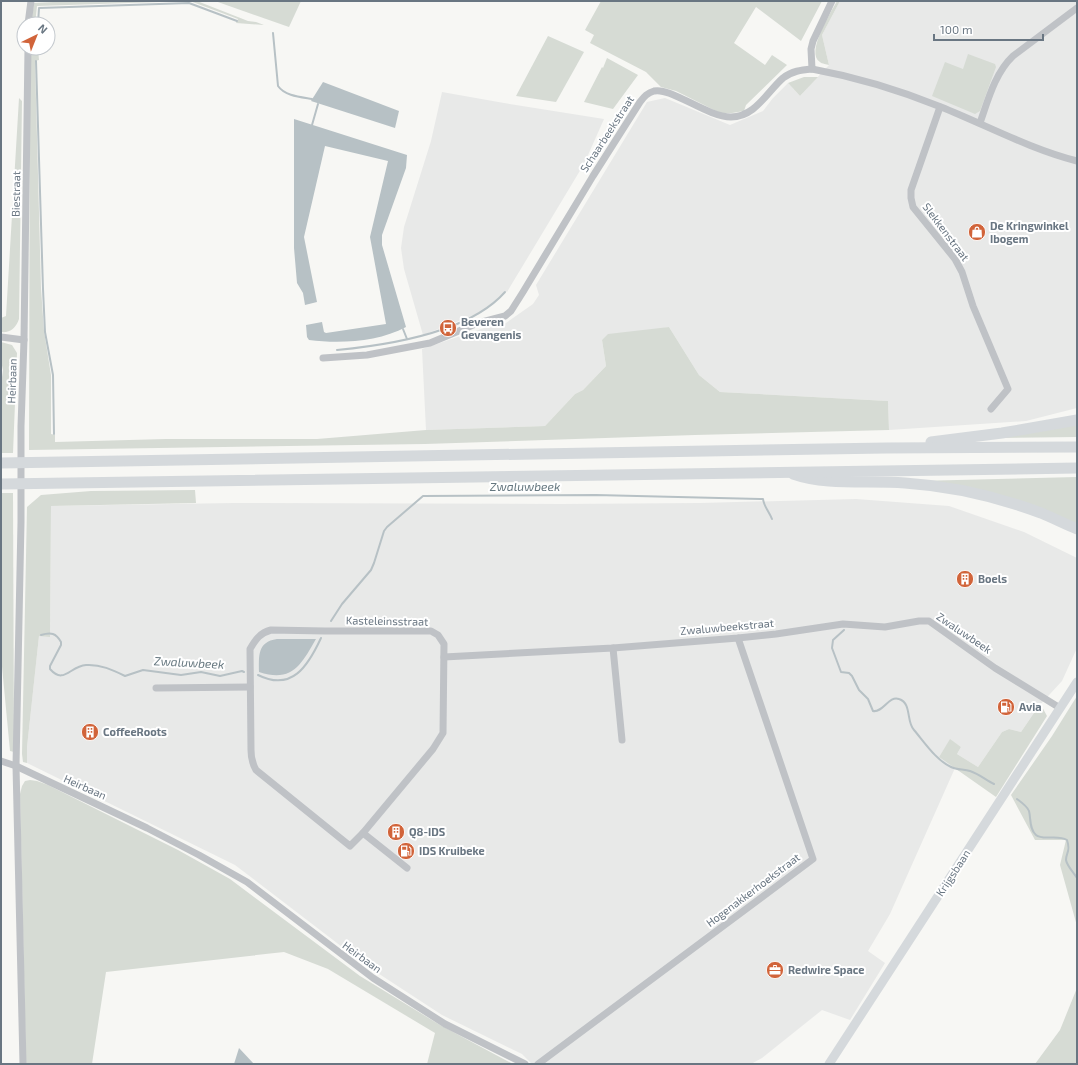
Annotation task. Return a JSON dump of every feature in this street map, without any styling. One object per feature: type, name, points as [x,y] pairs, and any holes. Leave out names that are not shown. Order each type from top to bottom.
[{"type":"highway","points":[[886,448],[1002,433],[1077,420]]},
{"type":"highway","points":[[1,464],[886,448],[1077,447]]},
{"type":"highway","points":[[1,484],[1077,468]]},
{"type":"highway","points":[[785,472],[809,480],[905,483],[968,492],[1041,513],[1077,529]]},
{"type":"main road","name":"Krijgsbaan","points":[[829,1064],[1077,682]]},
{"type":"street","points":[[29,16],[31,1]]},
{"type":"street","points":[[812,69],[811,49],[813,41],[832,1]]},
{"type":"street","points":[[980,124],[999,73],[1005,64],[1013,56],[1077,8]]},
{"type":"street","name":"Biestraat","points":[[24,340],[28,56]]},
{"type":"street","name":"Schaarbeekstraat","points":[[323,358],[367,355],[430,343],[478,323],[505,316],[511,311],[593,176],[646,95],[655,91],[665,92],[712,114],[721,117],[733,117],[742,115],[755,107],[787,75],[798,70],[812,69],[890,88],[940,107],[1045,151],[1077,161]]},
{"type":"street","name":"Slekkenstraat","points":[[940,107],[911,190],[911,198],[913,207],[955,259],[962,272],[974,306],[1008,389],[991,409]]},
{"type":"street","points":[[1,337],[24,340]]},
{"type":"street","name":"Heirbaan","points":[[24,340],[21,426],[21,522],[16,766],[147,828],[247,882],[373,978],[445,1024],[525,1064]]},
{"type":"street","name":"Zwaluwbeek","points":[[843,624],[885,627],[919,621],[929,621],[995,668],[1060,708]]},
{"type":"street","name":"Zwaluwbeekstraat","points":[[444,657],[613,648],[738,638],[843,624]]},
{"type":"street","name":"Kasteleinsstraat","points":[[271,630],[431,631],[438,635],[444,644],[444,657],[443,733],[433,749],[363,833],[350,846],[256,770],[251,760],[250,649],[262,632],[271,630]]},
{"type":"street","name":"Hogenakkerhoekstraat","points":[[538,1064],[814,859],[738,638]]},
{"type":"street","points":[[613,648],[622,740]]},
{"type":"street","points":[[156,688],[250,687]]},
{"type":"street","points":[[1,761],[16,766],[23,1064]]},
{"type":"street","points":[[363,833],[407,868]]},
{"type":"shaded area","points":[[72,1],[190,1],[37,6],[36,16],[32,16],[34,3]]},
{"type":"shaded area","points":[[190,1],[197,1],[248,21],[264,25],[236,23],[238,19]]},
{"type":"shaded area","points":[[215,1],[301,1],[289,27]]},
{"type":"shaded area","points":[[601,1],[822,1],[801,41],[756,7],[734,43],[765,65],[772,55],[787,65],[746,105],[744,111],[720,113],[676,91],[661,87],[646,72],[590,43],[594,35],[585,30]]},
{"type":"shaded area","points":[[837,1],[840,1],[822,35],[829,65],[820,62],[816,57],[815,50],[825,23]]},
{"type":"shaded area","points":[[840,1],[1077,1],[1077,408],[1026,421],[889,430],[888,401],[720,392],[699,375],[669,327],[602,340],[606,366],[583,390],[575,394],[545,426],[426,430],[422,349],[484,328],[506,323],[533,304],[539,295],[536,285],[647,102],[665,98],[730,125],[763,111],[788,83],[800,96],[829,65],[822,35]]},
{"type":"shaded area","points":[[548,36],[584,52],[556,102],[516,96]]},
{"type":"shaded area","points":[[968,54],[995,64],[996,67],[980,111],[975,114],[932,96],[945,62],[963,69]]},
{"type":"shaded area","points":[[30,56],[39,56],[39,60],[35,61],[41,288],[44,331],[51,375],[51,434],[55,435],[55,442],[166,439],[317,439],[426,430],[545,426],[575,394],[583,390],[606,366],[602,340],[608,334],[669,327],[699,375],[720,392],[888,401],[889,430],[425,444],[29,450]]},
{"type":"shaded area","points":[[607,58],[638,75],[613,109],[584,102]]},
{"type":"shaded area","points":[[804,77],[818,77],[800,96],[788,83]]},
{"type":"shaded area","points":[[323,82],[399,111],[395,128],[311,101]]},
{"type":"shaded area","points":[[442,92],[604,119],[584,164],[507,292],[505,291],[490,306],[474,315],[423,335],[404,269],[401,248],[404,227],[431,141]]},
{"type":"shaded area","points":[[19,98],[22,101],[19,319],[12,329],[7,332],[1,332],[1,318],[6,316]]},
{"type":"shaded area","points":[[294,119],[407,155],[406,168],[382,235],[382,245],[406,327],[383,336],[359,341],[333,342],[309,340],[307,337],[306,325],[322,322],[324,332],[326,333],[386,324],[370,237],[388,161],[325,146],[304,237],[317,302],[305,305],[303,293],[297,283],[294,248]]},
{"type":"shaded area","points":[[1,342],[12,345],[17,353],[13,453],[1,453],[1,384],[3,370],[1,361]]},
{"type":"shaded area","points":[[1077,424],[1077,437],[1000,438]]},
{"type":"shaded area","points":[[1077,477],[1077,526],[917,481]]},
{"type":"shaded area","points":[[195,490],[196,503],[51,506],[50,637],[39,636],[27,747],[27,763],[23,762],[27,507],[41,495],[91,491]]},
{"type":"shaded area","points":[[1,493],[13,493],[14,752],[10,751],[1,656]]},
{"type":"shaded area","points":[[856,499],[949,506],[1024,532],[1077,558],[1077,648],[1062,681],[1038,707],[1021,732],[1009,729],[1002,732],[978,767],[957,754],[961,747],[950,740],[939,757],[955,768],[890,914],[868,951],[885,963],[850,1020],[822,1010],[762,1058],[751,1064],[532,1064],[522,1054],[442,1015],[367,966],[235,865],[27,763],[27,747],[39,636],[50,636],[51,506],[234,503],[700,503]]},
{"type":"shaded area","points":[[277,639],[316,639],[300,664],[288,673],[270,675],[259,672],[260,651],[266,643]]},
{"type":"shaded area","points":[[1077,696],[1077,926],[1060,865],[1066,840],[1035,840],[1011,795],[1052,736]]},
{"type":"shaded area","points":[[1041,705],[1047,716],[996,797],[939,757],[950,739],[961,747],[957,754],[978,767],[1002,732],[1009,729],[1021,732],[1038,707]]},
{"type":"shaded area","points":[[30,780],[48,785],[178,850],[230,879],[360,976],[440,1025],[513,1064],[427,1064],[435,1033],[328,969],[284,952],[106,972],[92,1064],[26,1064],[20,794],[25,781]]},
{"type":"shaded area","points":[[1077,988],[1077,1064],[1035,1064],[1060,1030]]},
{"type":"shaded area","points":[[239,1048],[254,1064],[234,1064]]},
{"type":"waterway","points":[[38,16],[39,8],[189,3],[237,21]]},
{"type":"waterway","points":[[273,33],[278,86],[289,94],[312,99]]},
{"type":"waterway","points":[[36,61],[45,332],[53,375],[54,434]]},
{"type":"waterway","points":[[312,125],[318,104]]},
{"type":"waterway","points":[[337,350],[380,345],[450,327],[471,318],[490,306],[505,292]]},
{"type":"waterway","points":[[403,329],[407,339]]},
{"type":"waterway","name":"Zwaluwbeek","points":[[331,621],[342,604],[371,570],[384,531],[423,496],[596,495],[763,499],[772,519]]},
{"type":"waterway","name":"Zwaluwbeek","points":[[844,630],[833,640],[832,648],[841,672],[849,673],[852,676],[859,690],[868,699],[873,711],[877,711],[892,699],[895,698],[903,701],[906,704],[912,727],[940,760],[953,768],[973,772],[994,784]]},
{"type":"waterway","name":"Zwaluwbeek","points":[[41,635],[53,634],[61,642],[61,645],[50,666],[50,669],[59,675],[63,675],[80,666],[86,665],[101,666],[125,676],[143,670],[181,675],[201,672],[220,676],[242,671],[244,672]]},
{"type":"waterway","name":"Zwaluwbeek","points":[[258,675],[270,679],[280,680],[289,678],[304,666],[321,638]]},
{"type":"waterway","name":"Zwaluwbeek","points":[[1017,799],[1028,809],[1031,827],[1036,835],[1039,837],[1063,838],[1067,840],[1068,849],[1066,860],[1077,878]]},
{"type":"place","name":"De Kringwinkel Ibogem","points":[[977,232]]},
{"type":"place","name":"Beveren Gevangenis","points":[[448,328]]},
{"type":"place","name":"Boels","points":[[965,579]]},
{"type":"place","name":"Avia","points":[[1006,707]]},
{"type":"place","name":"CoffeeRoots","points":[[90,732]]},
{"type":"place","name":"Q8-IDS","points":[[396,832]]},
{"type":"place","name":"IDS Kruibeke","points":[[406,851]]},
{"type":"place","name":"Redwire Space","points":[[775,970]]}]
